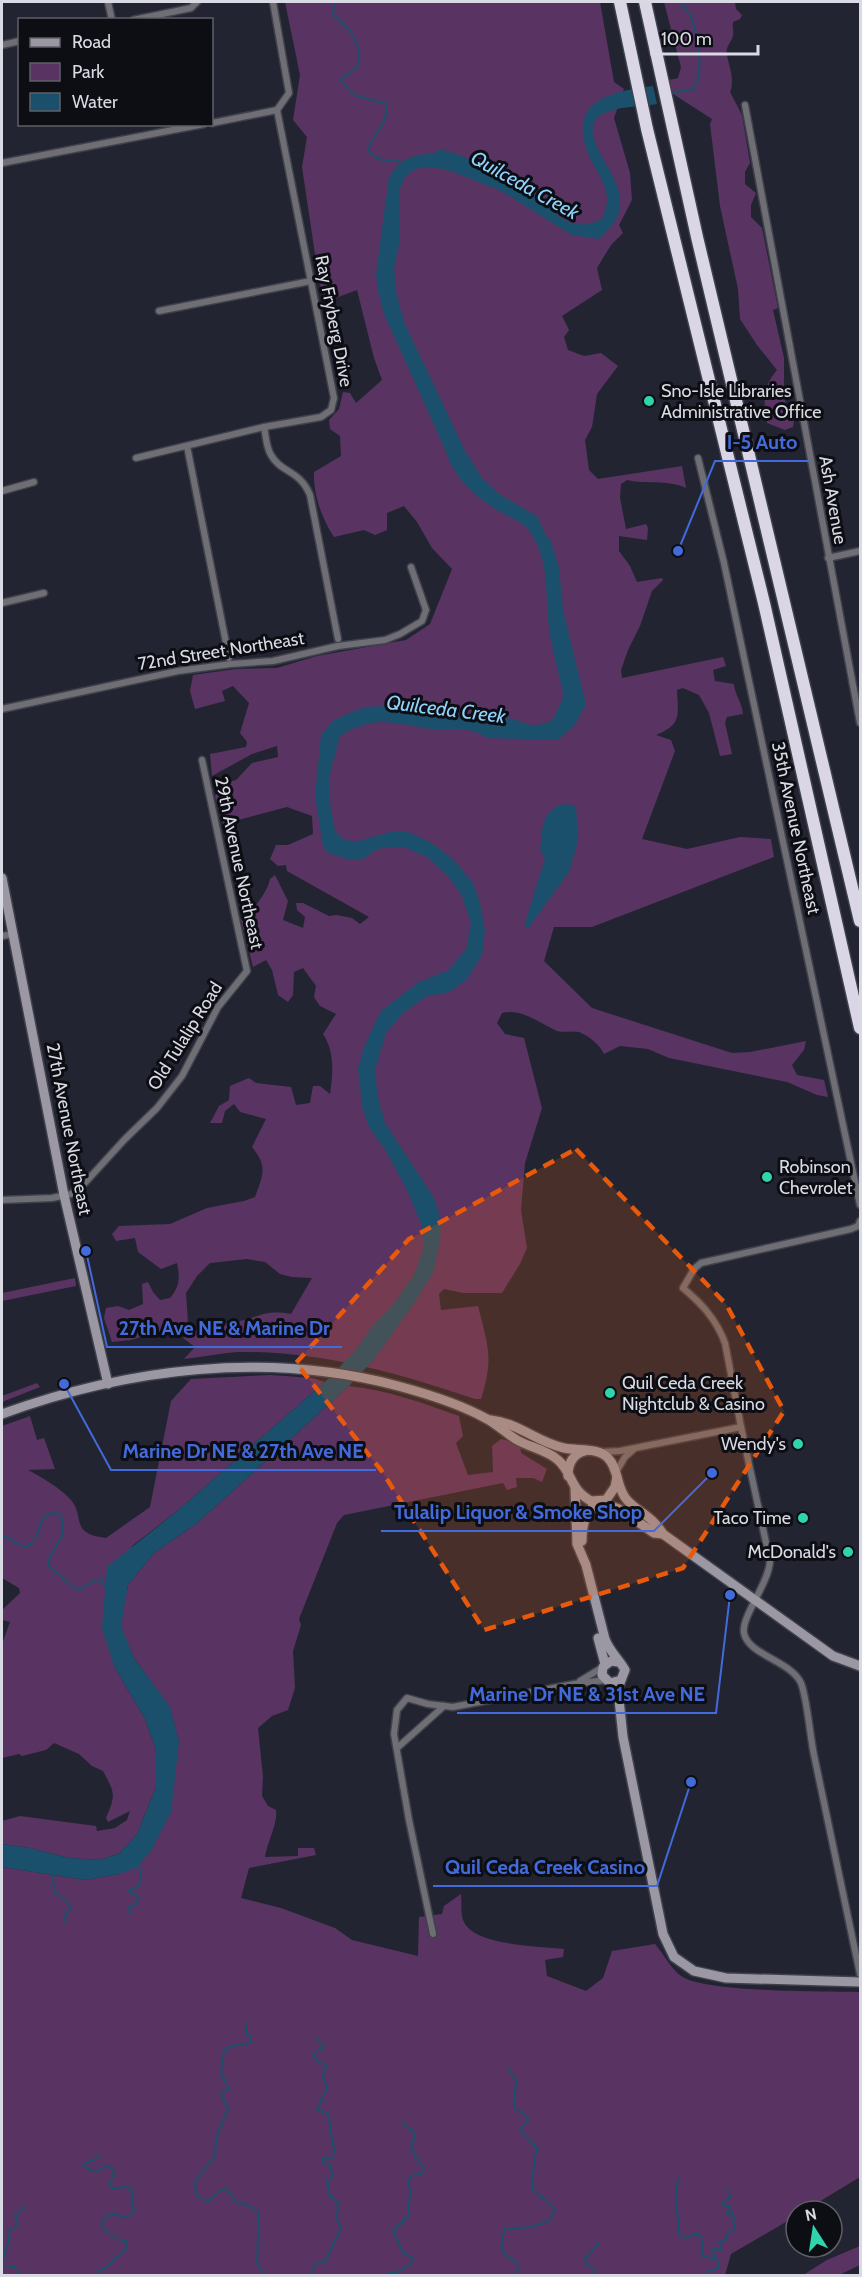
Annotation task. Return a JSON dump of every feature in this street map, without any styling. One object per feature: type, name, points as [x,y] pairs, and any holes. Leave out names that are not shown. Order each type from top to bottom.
[{"type":"highway","points":[[620,2],[648,129],[764,603],[861,1028]]},
{"type":"highway","points":[[645,2],[668,108],[861,921]]},
{"type":"street","points":[[108,2],[112,18]]},
{"type":"street","points":[[143,18],[191,8],[197,2]]},
{"type":"street","points":[[213,123],[278,110],[289,93],[273,2]]},
{"type":"street","points":[[2,45],[18,41]]},
{"type":"street","name":"Ash Avenue","points":[[745,105],[828,558],[861,723]]},
{"type":"street","name":"Ray Fryberg Drive","points":[[136,458],[264,427],[321,417],[331,410],[334,398],[278,110]]},
{"type":"street","points":[[2,164],[194,126]]},
{"type":"street","points":[[159,311],[311,281]]},
{"type":"street","points":[[264,427],[271,456],[277,463],[301,479],[310,495],[338,639]]},
{"type":"street","points":[[187,446],[229,658]]},
{"type":"street","name":"35th Avenue Northeast","points":[[699,458],[724,563],[861,1205]]},
{"type":"street","points":[[2,491],[34,482]]},
{"type":"street","points":[[828,558],[861,551]]},
{"type":"street","name":"72nd Street Northeast","points":[[2,709],[178,671],[231,664],[273,662],[338,646],[385,640],[422,621],[426,610],[411,567]]},
{"type":"street","points":[[2,603],[44,593]]},
{"type":"street","name":"29th Avenue Northeast","points":[[202,760],[247,971]]},
{"type":"street","name":"27th Avenue Northeast","points":[[2,878],[64,1195],[108,1384]]},
{"type":"street","points":[[2,936],[14,934]]},
{"type":"street","name":"Old Tulalip Road","points":[[2,1200],[52,1198],[71,1194],[82,1186],[157,1108],[182,1076],[218,1007],[247,971]]},
{"type":"street","points":[[860,1222],[851,1229],[701,1263],[694,1269],[683,1288],[706,1309],[720,1330],[725,1343],[771,1561],[767,1580],[745,1622],[743,1630],[745,1639],[791,1671],[802,1685],[861,1974]]},
{"type":"street","points":[[2,1414],[108,1384],[180,1371],[262,1367],[341,1372],[417,1391],[489,1420],[517,1440],[556,1458],[575,1488],[585,1497],[619,1509],[654,1533],[663,1534]]},
{"type":"street","points":[[489,1420],[514,1425],[543,1441],[562,1448],[598,1452],[634,1449],[741,1427]]},
{"type":"street","points":[[634,1449],[622,1461],[611,1495],[588,1511],[583,1523],[582,1553],[607,1645],[625,1670],[618,1690],[623,1737],[663,1935],[674,1957],[694,1971],[726,1978],[861,1982]]},
{"type":"street","points":[[568,1476],[568,1468],[572,1459],[586,1450]]},
{"type":"street","points":[[598,1452],[608,1458],[627,1500],[654,1520],[663,1534],[833,1656],[861,1666]]},
{"type":"street","points":[[575,1488],[575,1531],[577,1544],[582,1553]]},
{"type":"street","points":[[596,1611],[597,1634],[604,1666],[602,1675],[612,1691],[616,1721],[623,1737]]},
{"type":"street","points":[[574,1684],[611,1661],[618,1662]]},
{"type":"street","points":[[433,1935],[394,1734],[397,1710],[407,1698],[453,1707],[574,1684],[606,1680],[614,1683],[621,1680]]},
{"type":"street","points":[[397,1748],[444,1706]]},
{"type":"highlighted area","points":[[576,1149],[726,1304],[784,1411],[683,1568],[484,1630],[381,1470],[296,1363],[409,1239]]},
{"type":"green space","points":[[285,2],[600,2],[614,82],[624,89],[614,118],[630,173],[632,200],[619,225],[623,233],[611,245],[597,268],[602,290],[562,316],[569,330],[564,337],[568,350],[584,356],[601,353],[618,366],[597,394],[592,427],[585,440],[589,470],[598,479],[682,466],[686,488],[672,484],[627,480],[621,484],[620,498],[626,529],[646,524],[648,528],[647,540],[619,536],[619,551],[630,566],[637,582],[662,578],[663,580],[652,591],[621,670],[622,678],[723,657],[726,666],[713,670],[715,681],[734,684],[743,714],[727,717],[725,723],[732,754],[720,756],[709,713],[699,695],[683,688],[677,690],[677,718],[670,727],[656,735],[671,740],[675,751],[642,839],[687,849],[740,837],[771,839],[774,857],[592,927],[554,927],[544,961],[592,1008],[732,1053],[750,1052],[806,1041],[804,1050],[792,1065],[797,1075],[824,1080],[828,1097],[817,1095],[787,1082],[669,1058],[648,1049],[620,1046],[604,1054],[594,1041],[579,1032],[558,1031],[516,1012],[502,1013],[497,1023],[505,1034],[524,1038],[542,1108],[525,1163],[521,1210],[527,1248],[502,1293],[463,1293],[444,1289],[439,1294],[441,1310],[478,1306],[488,1352],[487,1373],[481,1399],[388,1372],[300,1355],[238,1352],[184,1359],[195,1347],[183,1338],[201,1327],[236,1322],[268,1313],[291,1314],[312,1278],[280,1274],[265,1262],[247,1259],[210,1263],[197,1276],[186,1293],[188,1323],[131,1340],[112,1342],[104,1318],[106,1308],[118,1306],[129,1310],[143,1304],[142,1284],[148,1282],[160,1300],[170,1298],[178,1282],[177,1263],[161,1269],[138,1252],[135,1238],[116,1241],[112,1234],[119,1226],[170,1224],[207,1208],[255,1197],[260,1183],[262,1165],[252,1147],[266,1119],[240,1112],[234,1104],[225,1111],[222,1123],[210,1123],[219,1106],[229,1100],[230,1086],[249,1078],[256,1083],[291,1087],[296,1105],[310,1103],[313,1086],[320,1086],[330,1094],[331,1055],[323,1034],[336,1014],[320,1006],[314,997],[316,986],[303,968],[294,972],[293,995],[288,1002],[278,995],[272,970],[266,960],[253,967],[241,920],[244,914],[252,912],[265,892],[270,879],[275,875],[288,901],[283,920],[303,928],[305,917],[297,910],[296,903],[303,903],[329,916],[352,918],[360,924],[369,917],[287,871],[286,865],[278,866],[270,859],[276,845],[288,845],[313,834],[312,816],[287,807],[223,824],[215,797],[218,785],[236,780],[252,763],[278,757],[277,746],[252,754],[212,776],[210,754],[246,747],[247,742],[240,733],[249,703],[233,686],[222,691],[225,701],[195,709],[190,691],[193,675],[236,669],[277,668],[317,656],[406,640],[430,624],[452,569],[432,548],[417,522],[404,506],[387,513],[387,530],[375,535],[364,530],[334,537],[319,506],[314,472],[341,456],[340,436],[330,429],[329,420],[339,409],[343,392],[350,393],[356,403],[382,380],[374,358],[357,290],[325,302],[319,281],[302,167],[307,137],[293,120],[300,75]]},
{"type":"green space","points":[[664,2],[735,2],[736,9],[742,15],[740,19],[733,22],[733,36],[727,50],[732,78],[730,92],[742,115],[750,163],[745,172],[745,184],[756,193],[751,205],[751,217],[762,228],[778,308],[773,310],[784,358],[784,398],[794,421],[793,427],[785,430],[767,423],[766,389],[777,370],[740,319],[738,289],[720,206],[710,124],[712,119],[656,83],[678,78],[681,67]]},
{"type":"green space","points":[[75,1278],[76,1286],[2,1301],[2,1293]]},
{"type":"green space","points":[[271,1375],[312,1378],[325,1382],[176,1512],[132,1546],[114,1666],[145,1719],[156,1750],[156,1787],[137,1834],[120,1853],[100,1860],[69,1858],[30,1848],[2,1844],[2,1821],[20,1816],[96,1826],[97,1831],[115,1828],[127,1820],[130,1811],[108,1822],[106,1818],[113,1794],[103,1771],[92,1766],[79,1754],[54,1743],[46,1750],[2,1758],[2,1644],[10,1622],[2,1620],[2,1610],[20,1593],[19,1588],[2,1578],[2,1426],[30,1416],[37,1440],[44,1438],[55,1469],[28,1470],[56,1487],[71,1500],[80,1524],[87,1533],[106,1538],[150,1507],[171,1401],[191,1379]]},
{"type":"green space","points":[[37,1383],[40,1387],[2,1402],[2,1396]]},
{"type":"green space","points":[[349,1386],[391,1394],[459,1416],[463,1436],[456,1443],[468,1475],[493,1472],[492,1446],[501,1439],[520,1444],[521,1453],[547,1469],[542,1482],[533,1478],[516,1478],[517,1487],[507,1490],[503,1483],[344,1515],[337,1523],[299,1619],[301,1625],[293,1651],[295,1688],[288,1710],[272,1716],[258,1728],[263,1777],[262,1796],[268,1806],[276,1810],[265,1857],[298,1856],[298,1848],[314,1848],[316,1855],[249,1868],[241,1898],[281,1908],[335,1928],[352,1940],[418,1956],[419,1917],[442,1914],[444,1906],[461,1894],[463,1919],[470,1930],[494,1940],[564,1949],[563,1957],[545,1960],[547,1976],[586,1991],[603,1978],[612,1951],[655,1944],[677,1973],[694,1982],[739,1988],[860,1992],[860,2177],[824,2199],[784,2199],[784,2223],[731,2254],[725,2275],[2,2275],[2,1867],[85,1880],[119,1874],[179,1742],[170,1708],[134,1658],[120,1626],[128,1585],[154,1553],[196,1524]]},
{"type":"green space","points":[[860,2246],[860,2265],[839,2275],[803,2275],[829,2259],[844,2259],[844,2253]]},
{"type":"water","name":"Quilceda Creek","points":[[653,86],[657,104],[615,109],[602,114],[595,120],[593,128],[597,147],[615,181],[620,201],[617,217],[599,239],[572,235],[501,191],[451,171],[431,167],[415,169],[405,177],[399,191],[400,240],[394,268],[396,292],[404,322],[465,451],[482,478],[499,494],[538,517],[545,534],[551,541],[559,568],[563,610],[586,705],[573,727],[557,740],[487,738],[467,730],[432,729],[380,722],[359,726],[340,736],[329,777],[329,798],[335,831],[343,839],[355,842],[394,831],[408,832],[432,843],[454,860],[473,883],[480,903],[485,931],[482,955],[467,979],[450,992],[427,996],[403,1013],[386,1033],[375,1070],[378,1098],[385,1123],[434,1198],[441,1222],[440,1242],[433,1273],[375,1358],[349,1386],[196,1524],[154,1553],[128,1585],[121,1626],[134,1658],[170,1707],[179,1742],[171,1812],[151,1851],[136,1868],[119,1874],[85,1880],[2,1867],[2,1844],[30,1848],[69,1858],[100,1860],[120,1853],[137,1834],[156,1787],[156,1750],[145,1719],[114,1666],[102,1628],[107,1567],[176,1512],[325,1382],[355,1351],[373,1325],[392,1306],[414,1275],[424,1246],[422,1226],[407,1190],[386,1151],[369,1127],[362,1106],[358,1069],[364,1047],[381,1011],[419,982],[449,970],[466,949],[471,923],[461,894],[447,875],[427,857],[406,848],[391,847],[377,849],[363,859],[351,860],[328,853],[323,846],[315,796],[321,735],[333,721],[366,707],[385,706],[488,720],[509,718],[534,726],[552,721],[562,701],[563,691],[549,627],[545,574],[537,543],[524,525],[488,504],[465,484],[453,468],[384,314],[376,274],[389,177],[402,162],[419,155],[433,154],[440,149],[482,165],[508,179],[548,203],[565,220],[579,224],[594,222],[602,219],[607,196],[585,142],[583,126],[586,114],[594,104],[605,97]]},
{"type":"water","points":[[568,804],[576,807],[578,841],[569,872],[527,930],[525,923],[545,859],[540,849],[543,824],[547,815],[558,805]]},
{"type":"waterway","points":[[336,2],[332,14],[353,36],[359,56],[359,65],[341,80],[357,95],[387,104],[383,122],[368,150],[378,158],[397,160],[401,164]]},
{"type":"waterway","name":"Quilceda Creek","points":[[668,93],[694,89],[699,73],[699,53],[694,25],[680,2]]},
{"type":"waterway","points":[[2,1535],[27,1547],[35,1540],[43,1517],[53,1513],[61,1514],[63,1534],[49,1559],[49,1566],[73,1587],[80,1590],[91,1582],[101,1579],[105,1586]]},
{"type":"waterway","points":[[130,1914],[128,1907],[136,1905],[138,1896],[128,1891],[139,1886],[141,1871],[138,1865]]},
{"type":"waterway","points":[[52,1873],[55,1893],[65,1899],[71,1907],[70,1911],[66,1912],[64,1922]]},
{"type":"waterway","points":[[247,2024],[246,2034],[251,2037],[251,2043],[235,2045],[224,2050],[221,2074],[229,2088],[221,2094],[228,2109],[216,2137],[215,2156],[195,2182],[196,2195],[206,2201],[226,2188],[237,2203],[247,2204],[259,2213],[257,2262],[264,2276]]},
{"type":"waterway","points":[[312,2276],[314,2264],[325,2262],[341,2228],[337,2218],[338,2203],[329,2194],[327,2181],[333,2176],[330,2165],[323,2162],[322,2158],[332,2158],[335,2150],[327,2112],[317,2111],[327,2087],[323,2075],[327,2064],[319,2063],[313,2055],[324,2047],[316,2038]]},
{"type":"waterway","points":[[508,2068],[516,2080],[514,2107],[529,2118],[520,2130],[538,2149],[535,2155],[532,2187],[555,2210],[549,2221],[531,2227],[505,2229],[501,2245],[504,2253],[517,2262],[518,2270],[515,2276]]},
{"type":"waterway","points":[[385,2276],[401,2271],[412,2263],[412,2257],[403,2253],[393,2231],[408,2216],[410,2176],[421,2174],[424,2169],[411,2150],[415,2133],[402,2123]]},
{"type":"waterway","points":[[97,2276],[99,2270],[107,2267],[124,2251],[127,2245],[127,2241],[120,2240],[104,2230],[102,2223],[104,2218],[114,2213],[121,2217],[128,2217],[133,2214],[134,2209],[131,2199],[133,2194],[129,2186],[113,2189],[109,2183],[114,2177],[113,2170],[107,2165],[97,2171],[87,2169],[84,2164],[100,2155]]},
{"type":"waterway","points":[[678,2178],[676,2191],[678,2233],[684,2238],[699,2233],[703,2256],[716,2259],[719,2265],[717,2269],[708,2271],[705,2276]]},
{"type":"waterway","points":[[715,2257],[712,2251],[714,2248],[722,2249],[719,2242],[727,2239],[727,2234],[735,2229],[732,2222],[733,2213],[726,2215],[730,2206],[722,2203],[730,2198],[729,2189]]},
{"type":"waterway","points":[[2,2263],[8,2243],[8,2232],[18,2224],[15,2215],[25,2207]]},
{"type":"waterway","points":[[592,2276],[595,2270],[587,2264],[585,2259],[599,2243]]},
{"type":"waterway","points":[[2,2265],[14,2267],[20,2276]]},
{"type":"place","name":"Sno-Isle Libraries Administrative Office","points":[[649,401]]},
{"type":"place","name":"I-5 Auto","points":[[678,551]]},
{"type":"place","name":"Robinson Chevrolet","points":[[767,1177]]},
{"type":"place","name":"27th Ave NE & Marine Dr","points":[[86,1251]]},
{"type":"place","name":"Marine Dr NE & 27th Ave NE","points":[[64,1384]]},
{"type":"place","name":"Quil Ceda Creek Nightclub & Casino","points":[[610,1393]]},
{"type":"place","name":"Wendy's","points":[[798,1444]]},
{"type":"place","name":"Tulalip Liquor & Smoke Shop","points":[[712,1473]]},
{"type":"place","name":"Taco Time","points":[[803,1518]]},
{"type":"place","name":"McDonald's","points":[[848,1552]]},
{"type":"place","name":"Marine Dr NE & 31st Ave NE","points":[[730,1595]]},
{"type":"place","name":"Quil Ceda Creek Casino","points":[[691,1782]]}]
